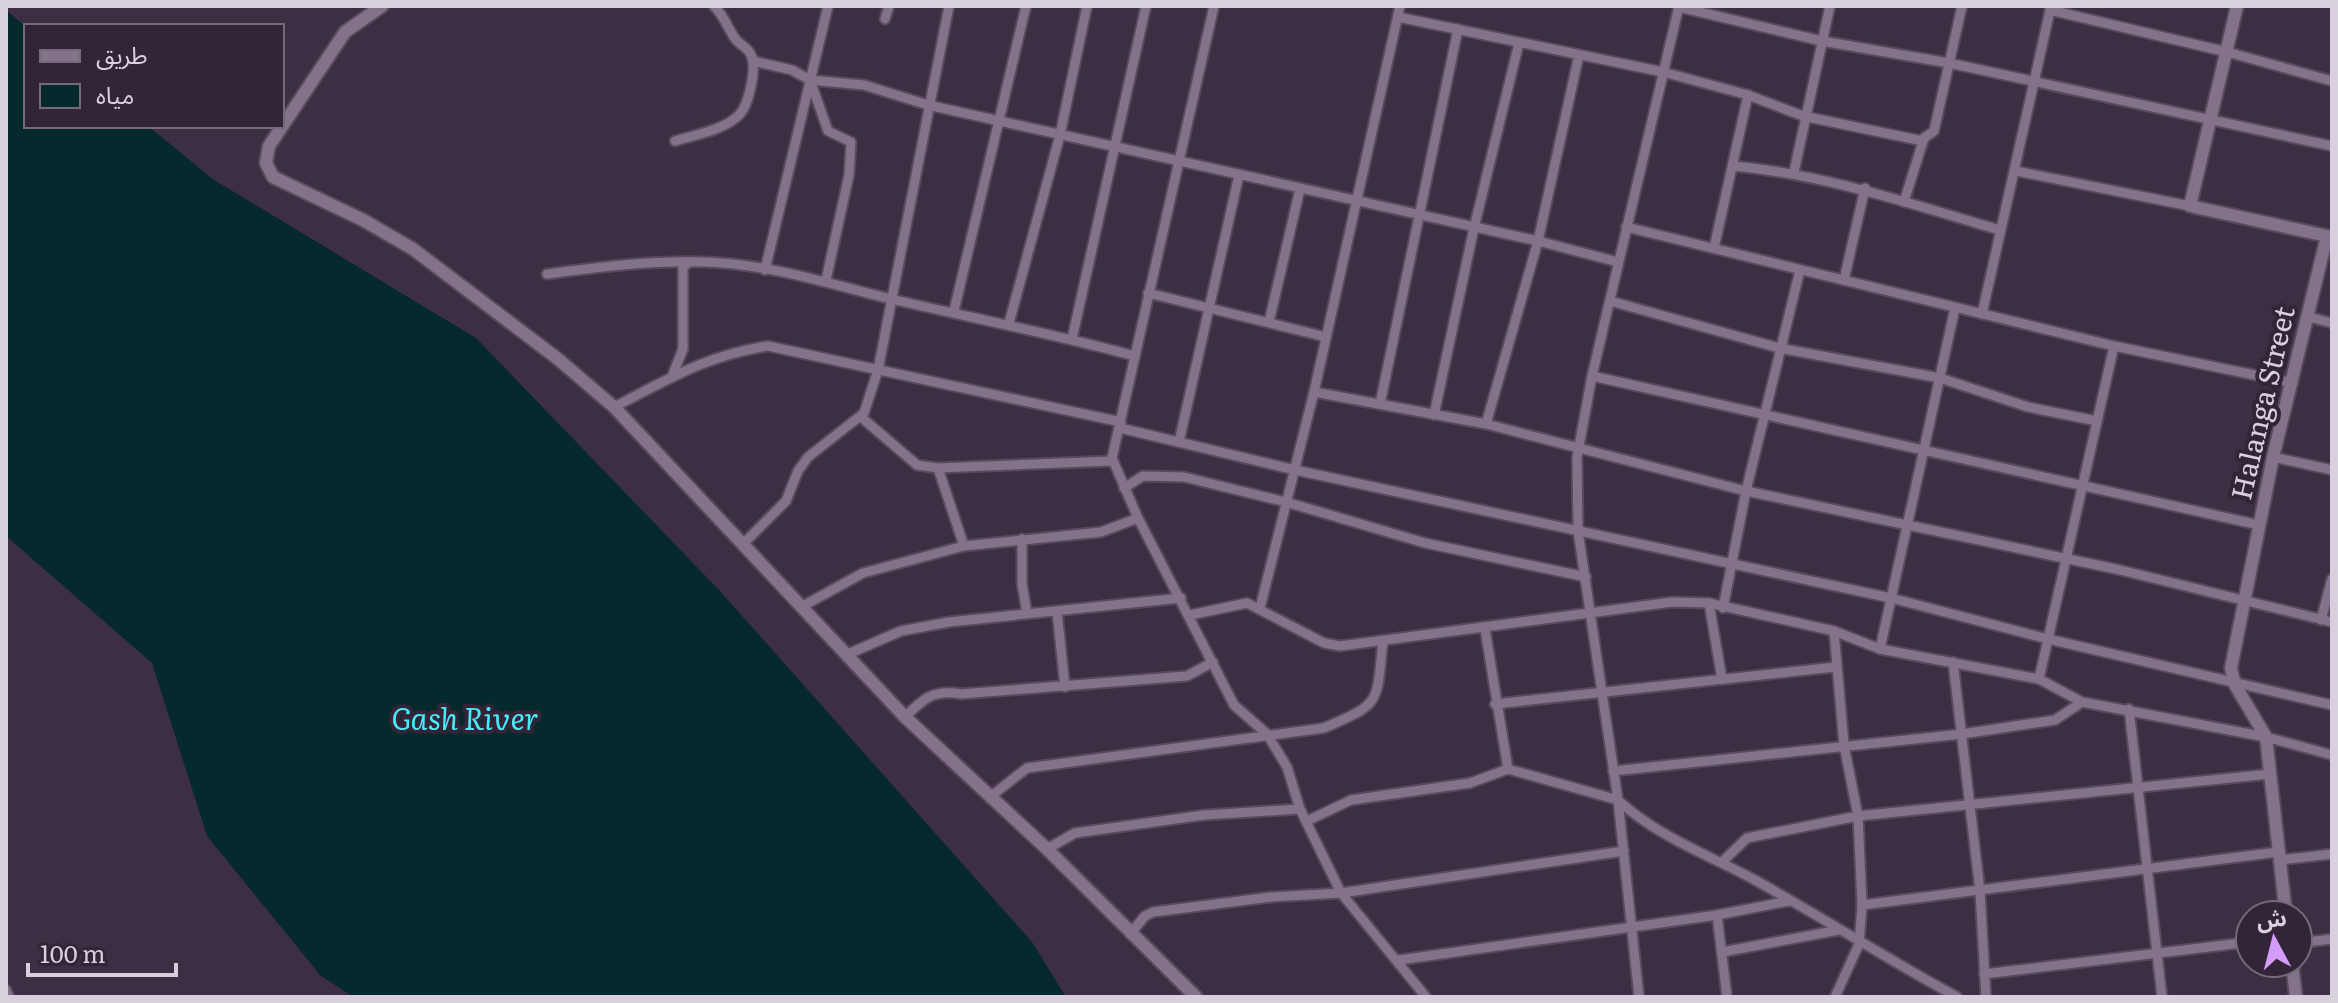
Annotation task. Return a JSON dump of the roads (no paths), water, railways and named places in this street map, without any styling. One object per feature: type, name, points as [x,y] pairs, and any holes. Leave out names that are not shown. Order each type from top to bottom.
[{"type":"main road","points":[[284,124],[341,38],[356,22],[382,6]]},
{"type":"main road","points":[[2190,206],[2237,6]]},
{"type":"main road","points":[[281,128],[266,157],[270,173],[280,183],[349,213],[413,249],[558,359],[614,407],[905,717],[1047,849],[1196,997]]},
{"type":"main road","name":"Halanga Street","points":[[2190,206],[2330,237],[2273,457],[2243,600],[2231,668],[2232,680]]},
{"type":"main road","points":[[2232,680],[2266,737],[2284,899]]},
{"type":"street","points":[[675,141],[739,115],[745,105],[753,61],[750,50],[736,40],[726,18],[714,6]]},
{"type":"street","points":[[765,270],[828,6]]},
{"type":"street","points":[[885,19],[889,6]]},
{"type":"street","points":[[744,543],[786,501],[798,471],[808,457],[861,417],[878,370],[949,6]]},
{"type":"street","points":[[954,311],[1026,6]]},
{"type":"street","points":[[1009,323],[1060,135],[1087,6]]},
{"type":"street","points":[[1072,339],[1117,148],[1146,6]]},
{"type":"street","points":[[1214,6],[1112,461],[1138,518],[1239,713],[1267,734],[1287,767],[1300,809],[1341,893],[1399,960],[1426,997]]},
{"type":"street","points":[[1639,997],[1618,800],[1578,531],[1578,448],[1618,262],[1679,6],[1822,41],[1949,63],[2332,146]]},
{"type":"street","points":[[1794,172],[1803,116],[1830,6]]},
{"type":"street","points":[[1904,202],[1923,141],[1934,131],[1962,6]]},
{"type":"street","points":[[1982,314],[2050,8],[2332,81]]},
{"type":"street","points":[[1260,608],[1314,392],[1354,201],[1399,11],[1458,29],[1663,72],[1748,95],[1803,116],[1923,141]]},
{"type":"street","points":[[1380,404],[1458,29]]},
{"type":"street","points":[[1434,415],[1474,228],[1519,43]]},
{"type":"street","points":[[1486,424],[1538,241],[1579,55]]},
{"type":"street","points":[[753,61],[792,70],[810,80],[864,85],[928,105],[1538,241],[1618,262]]},
{"type":"street","points":[[810,80],[828,131],[851,142],[849,175],[826,280]]},
{"type":"street","points":[[1714,248],[1748,95]]},
{"type":"street","points":[[1734,166],[1794,172],[1865,188],[2000,230]]},
{"type":"street","points":[[2016,171],[2190,206]]},
{"type":"street","points":[[1179,442],[1239,175]]},
{"type":"street","points":[[1844,280],[1865,188]]},
{"type":"street","points":[[1269,322],[1300,189]]},
{"type":"street","points":[[1626,227],[2114,346],[2293,383]]},
{"type":"street","points":[[672,377],[683,349],[683,267],[689,262]]},
{"type":"street","points":[[547,274],[635,263],[689,262],[765,270],[826,280],[890,299],[1009,323],[1135,356]]},
{"type":"street","points":[[1723,608],[1746,491],[1800,270]]},
{"type":"street","points":[[1148,293],[1326,337]]},
{"type":"street","points":[[1610,301],[1779,348],[1940,378],[2028,407],[2097,421]]},
{"type":"street","points":[[1880,649],[1955,308]]},
{"type":"street","points":[[2309,317],[2332,323]]},
{"type":"street","points":[[614,407],[682,369],[708,359],[768,346],[1120,425],[1295,470],[1891,598],[2048,639],[2332,705]]},
{"type":"street","points":[[2039,679],[2114,346]]},
{"type":"street","points":[[1592,376],[2259,525]]},
{"type":"street","points":[[1314,392],[1486,424],[1746,491],[1908,522],[2332,622]]},
{"type":"street","points":[[861,417],[917,465],[938,468],[1112,461]]},
{"type":"street","points":[[2273,457],[2332,470]]},
{"type":"street","points":[[938,468],[964,546]]},
{"type":"street","points":[[1124,488],[1143,476],[1184,477],[1286,502],[1425,543],[1586,577]]},
{"type":"street","points":[[801,607],[863,573],[964,546],[1101,532],[1138,518]]},
{"type":"street","points":[[1022,539],[1022,584],[1027,613]]},
{"type":"street","points":[[2321,620],[2332,579]]},
{"type":"street","points":[[848,654],[905,630],[1027,613],[1181,598]]},
{"type":"street","points":[[1190,615],[1238,602],[1260,608],[1333,645],[1485,629],[1672,602],[1709,603],[1834,631],[1880,649],[2039,679],[2082,702],[2266,737],[2332,755]]},
{"type":"street","points":[[1709,603],[1722,679]]},
{"type":"street","points":[[1057,611],[1065,687]]},
{"type":"street","points":[[1485,629],[1508,769]]},
{"type":"street","points":[[1834,631],[1844,745],[1858,816],[1862,905],[1859,944],[1835,997]]},
{"type":"street","points":[[990,797],[1027,768],[1267,734],[1313,731],[1370,707],[1377,695],[1383,641]]},
{"type":"street","points":[[905,717],[927,695],[943,691],[961,694],[1187,676],[1213,662]]},
{"type":"street","points":[[1953,662],[1980,891],[1986,997]]},
{"type":"street","points":[[1495,704],[1835,667]]},
{"type":"street","points":[[1613,771],[1962,734],[2055,720],[2082,702]]},
{"type":"street","points":[[2129,709],[2162,997]]},
{"type":"street","points":[[1307,821],[1351,800],[1470,783],[1508,769],[1618,800],[1640,821],[1722,862],[1859,944],[1957,997]]},
{"type":"street","points":[[1722,862],[1747,838],[1858,816],[1971,807],[2270,774]]},
{"type":"street","points":[[1047,849],[1075,833],[1204,815],[1300,809]]},
{"type":"street","points":[[1130,934],[1145,916],[1153,912],[1271,897],[1341,893],[1624,851]]},
{"type":"street","points":[[1862,905],[2149,870],[2279,856],[2332,854]]},
{"type":"street","points":[[1399,960],[1632,928],[1789,901]]},
{"type":"street","points":[[1717,915],[1727,997]]},
{"type":"street","points":[[1722,952],[1839,930]]},
{"type":"street","points":[[1984,974],[2234,944]]},
{"type":"street","points":[[6,990],[9,997]]},
{"type":"water","name":"Gash River","points":[[6,10],[24,25],[24,128],[150,128],[214,180],[476,338],[719,590],[1032,942],[1066,997],[353,997],[320,975],[207,836],[152,663],[6,536]]}]
